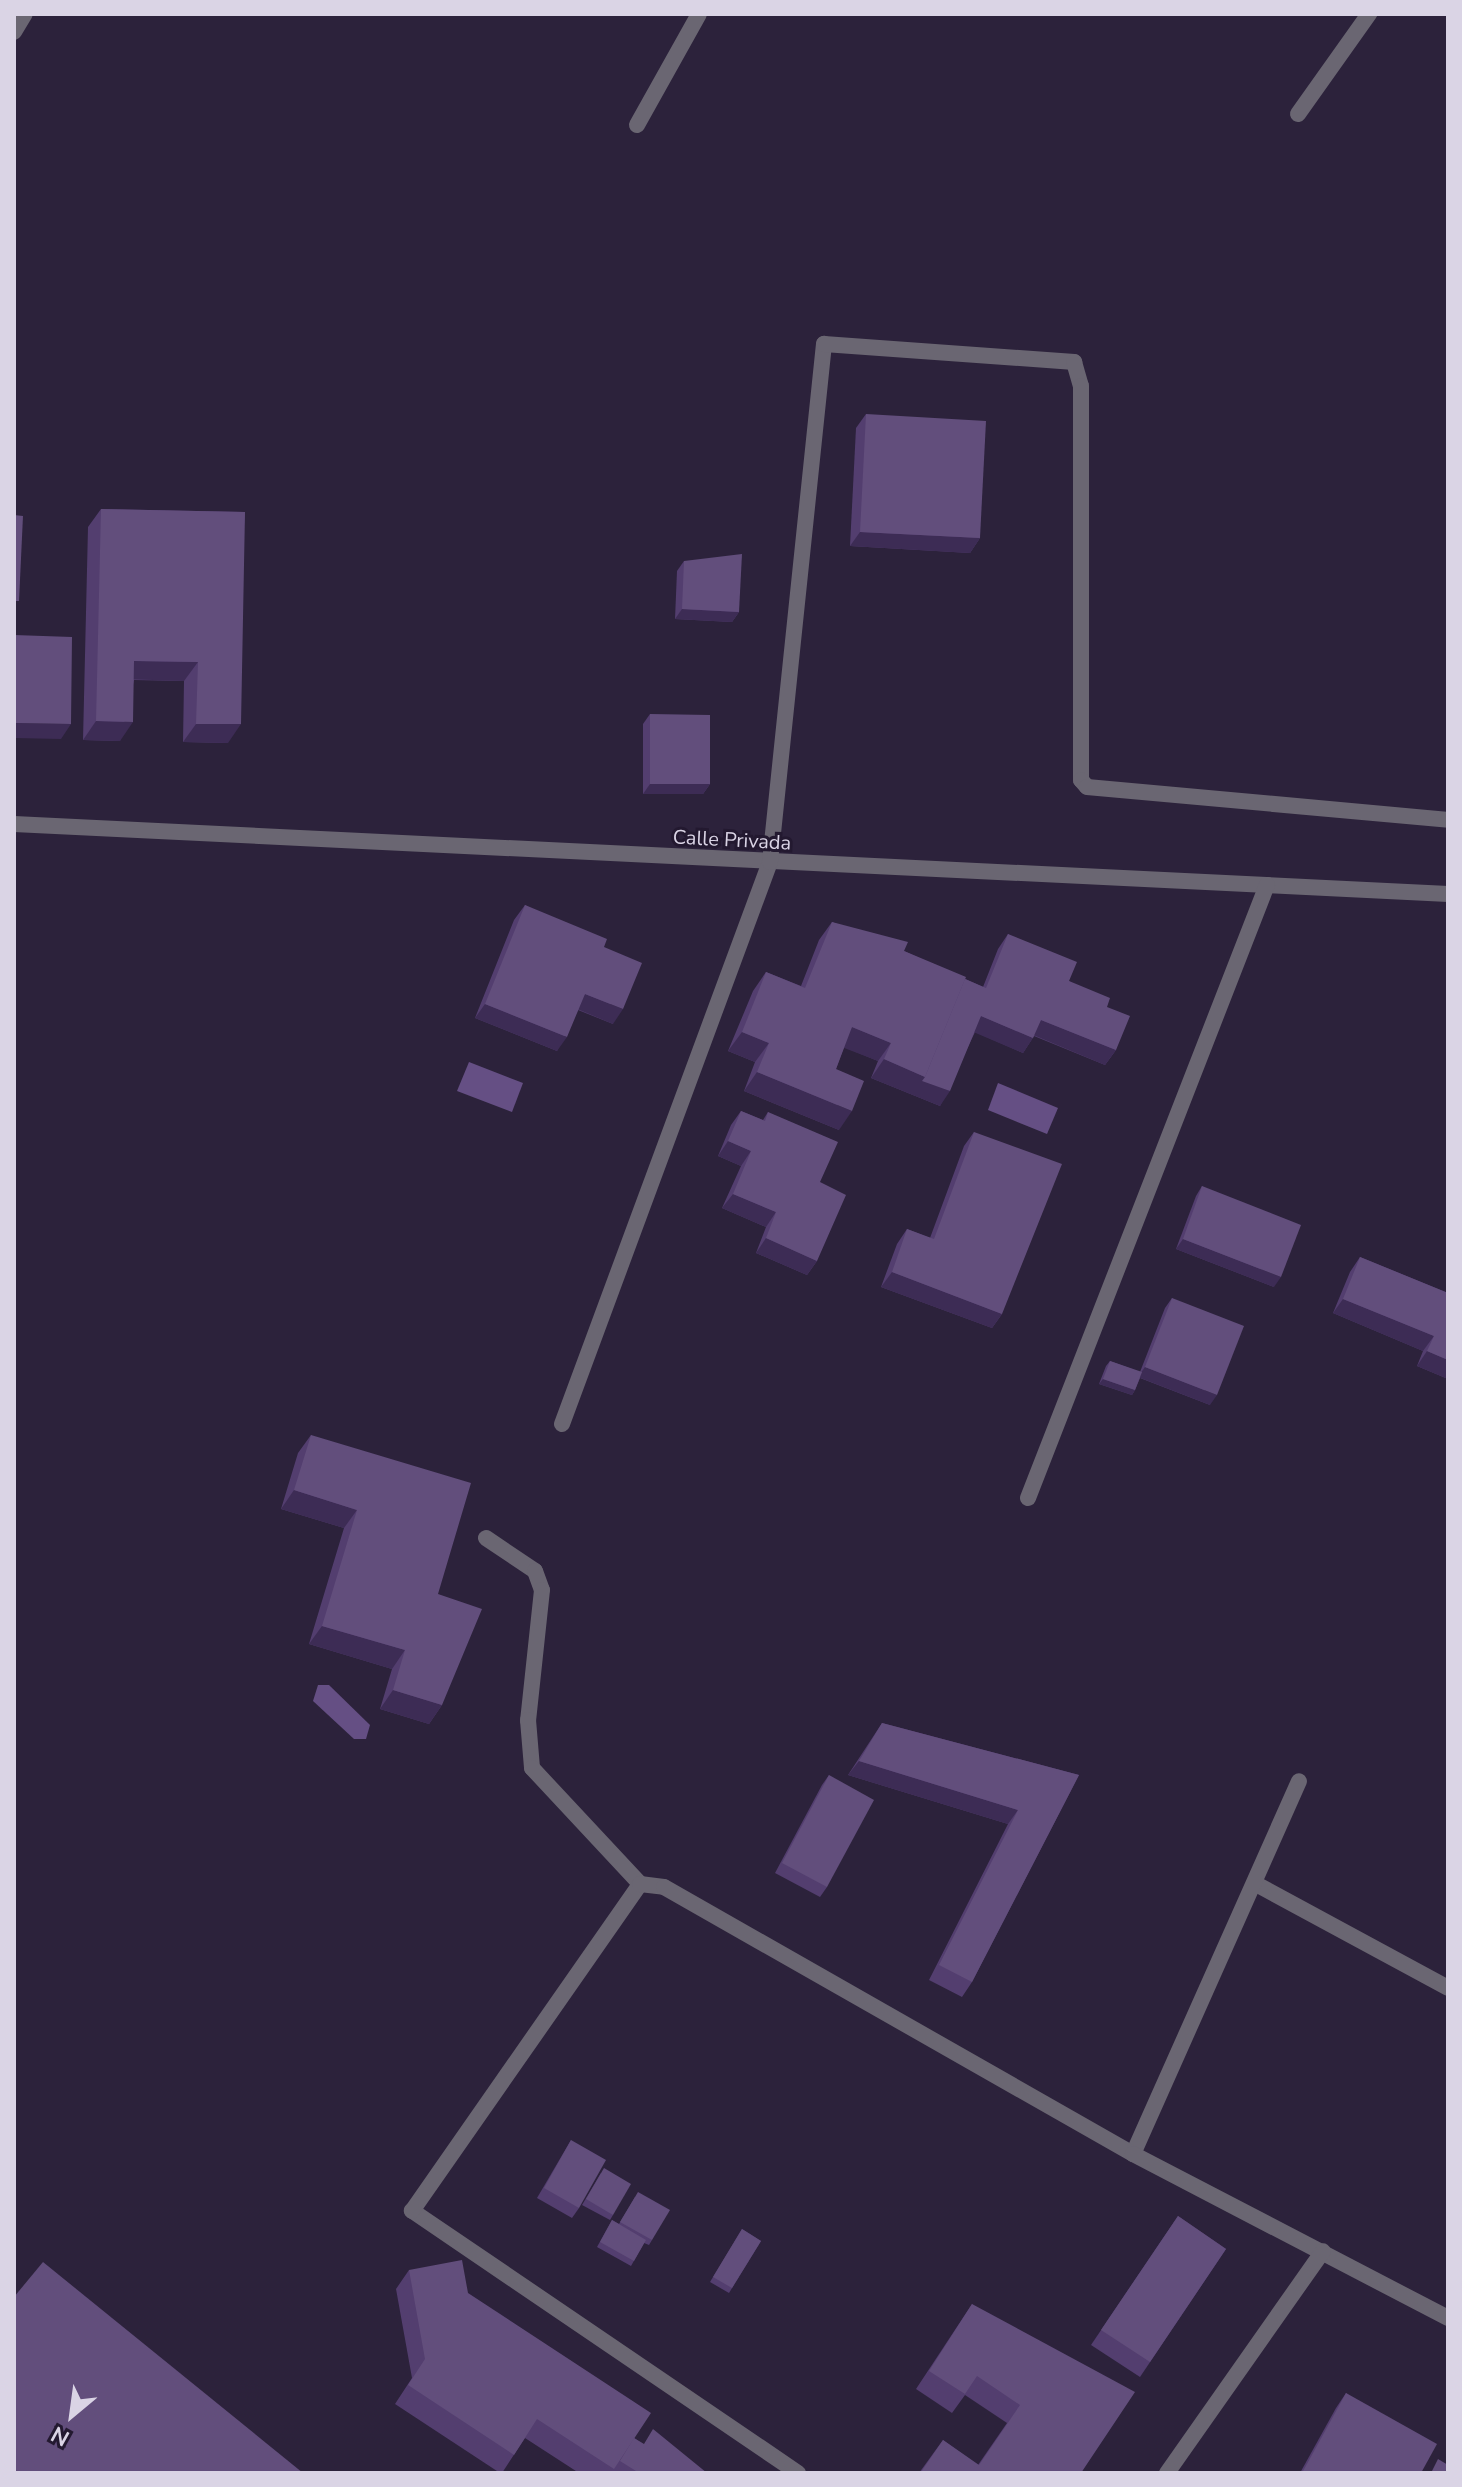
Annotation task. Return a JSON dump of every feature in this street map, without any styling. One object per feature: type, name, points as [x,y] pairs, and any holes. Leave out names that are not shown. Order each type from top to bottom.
[{"type":"street","points":[[14,32],[25,14]]},
{"type":"street","points":[[637,125],[699,14]]},
{"type":"street","points":[[1298,114],[1369,14]]},
{"type":"street","points":[[562,1424],[770,862],[820,355],[828,342],[1066,356],[1079,370],[1081,780],[1087,787],[1448,820]]},
{"type":"street","name":"Calle Privada","points":[[14,824],[1448,894]]},
{"type":"street","points":[[1028,1498],[1267,885]]},
{"type":"street","points":[[486,1538],[535,1571],[542,1590],[528,1720],[532,1768],[602,1834],[640,1884],[664,1887],[1133,2154],[1448,2318]]},
{"type":"street","points":[[1133,2154],[1256,1884],[1299,1781]]},
{"type":"street","points":[[640,1884],[412,2211],[798,2473]]},
{"type":"street","points":[[1256,1884],[1448,1988]]},
{"type":"street","points":[[1167,2473],[1323,2251]]},
{"type":"shaded area","points":[[469,1062],[523,1083],[512,1112],[457,1091]]},
{"type":"shaded area","points":[[998,1083],[1058,1108],[1047,1134],[988,1110]]},
{"type":"shaded area","points":[[318,1685],[329,1685],[370,1725],[366,1739],[354,1739],[313,1701]]},
{"type":"building","points":[[866,414],[986,421],[980,538],[860,532]]},
{"type":"building","points":[[101,509],[245,512],[241,724],[196,724],[198,662],[134,661],[133,722],[96,721]]},
{"type":"building","points":[[14,515],[23,516],[19,601],[14,601]]},
{"type":"building","points":[[742,554],[739,612],[682,609],[684,561]]},
{"type":"building","points":[[14,635],[72,637],[71,724],[16,723],[14,732]]},
{"type":"building","points":[[650,714],[710,715],[710,784],[650,784]]},
{"type":"building","points":[[525,905],[607,939],[604,947],[642,963],[623,1009],[585,994],[567,1037],[485,1004]]},
{"type":"building","points":[[832,922],[908,942],[904,951],[966,977],[925,1077],[884,1059],[891,1043],[852,1027],[836,1069],[864,1081],[852,1111],[757,1072],[769,1043],[742,1032],[766,972],[805,988]]},
{"type":"building","points":[[1008,934],[1077,962],[1069,981],[1110,998],[1107,1007],[1130,1016],[1116,1050],[1041,1020],[1033,1038],[981,1016],[950,1091],[922,1081],[965,979],[986,988]]},
{"type":"building","points":[[741,1111],[765,1121],[768,1112],[838,1142],[820,1182],[846,1195],[817,1261],[766,1238],[776,1212],[733,1194],[751,1151],[728,1141]]},
{"type":"building","points":[[974,1132],[1062,1164],[1002,1314],[892,1272],[907,1229],[934,1239]]},
{"type":"building","points":[[1202,1186],[1301,1225],[1281,1277],[1183,1239]]},
{"type":"building","points":[[1360,1257],[1448,1293],[1448,1360],[1427,1351],[1434,1336],[1343,1299]]},
{"type":"building","points":[[1172,1298],[1244,1326],[1217,1395],[1145,1367]]},
{"type":"building","points":[[1110,1361],[1142,1372],[1135,1390],[1103,1379]]},
{"type":"building","points":[[311,1435],[471,1483],[438,1594],[482,1609],[442,1705],[393,1690],[405,1650],[322,1626],[357,1510],[294,1490]]},
{"type":"building","points":[[882,1723],[1079,1775],[972,1982],[939,1965],[1018,1810],[859,1761]]},
{"type":"building","points":[[829,1775],[874,1800],[827,1887],[782,1863]]},
{"type":"building","points":[[571,2140],[606,2160],[579,2208],[544,2188]]},
{"type":"building","points":[[604,2168],[631,2184],[613,2215],[586,2199]]},
{"type":"building","points":[[638,2192],[670,2210],[652,2240],[620,2222]]},
{"type":"building","points":[[1178,2216],[1226,2249],[1150,2362],[1101,2330]]},
{"type":"building","points":[[612,2220],[646,2240],[634,2261],[600,2242]]},
{"type":"building","points":[[742,2229],[761,2241],[732,2288],[713,2277]]},
{"type":"building","points":[[462,2260],[468,2293],[651,2413],[614,2469],[537,2419],[514,2455],[408,2385],[425,2359],[409,2270]]},
{"type":"building","points":[[43,2262],[303,2473],[14,2473],[14,2297]]},
{"type":"building","points":[[972,2304],[1135,2392],[1081,2473],[921,2472],[943,2440],[979,2465],[1020,2405],[977,2376],[965,2394],[929,2371]]},
{"type":"building","points":[[1346,2393],[1437,2444],[1421,2473],[1302,2473]]},
{"type":"building","points":[[653,2429],[707,2473],[635,2473],[620,2461],[634,2438],[644,2444]]},
{"type":"building","points":[[1438,2459],[1448,2465],[1448,2473],[1431,2473]]}]
